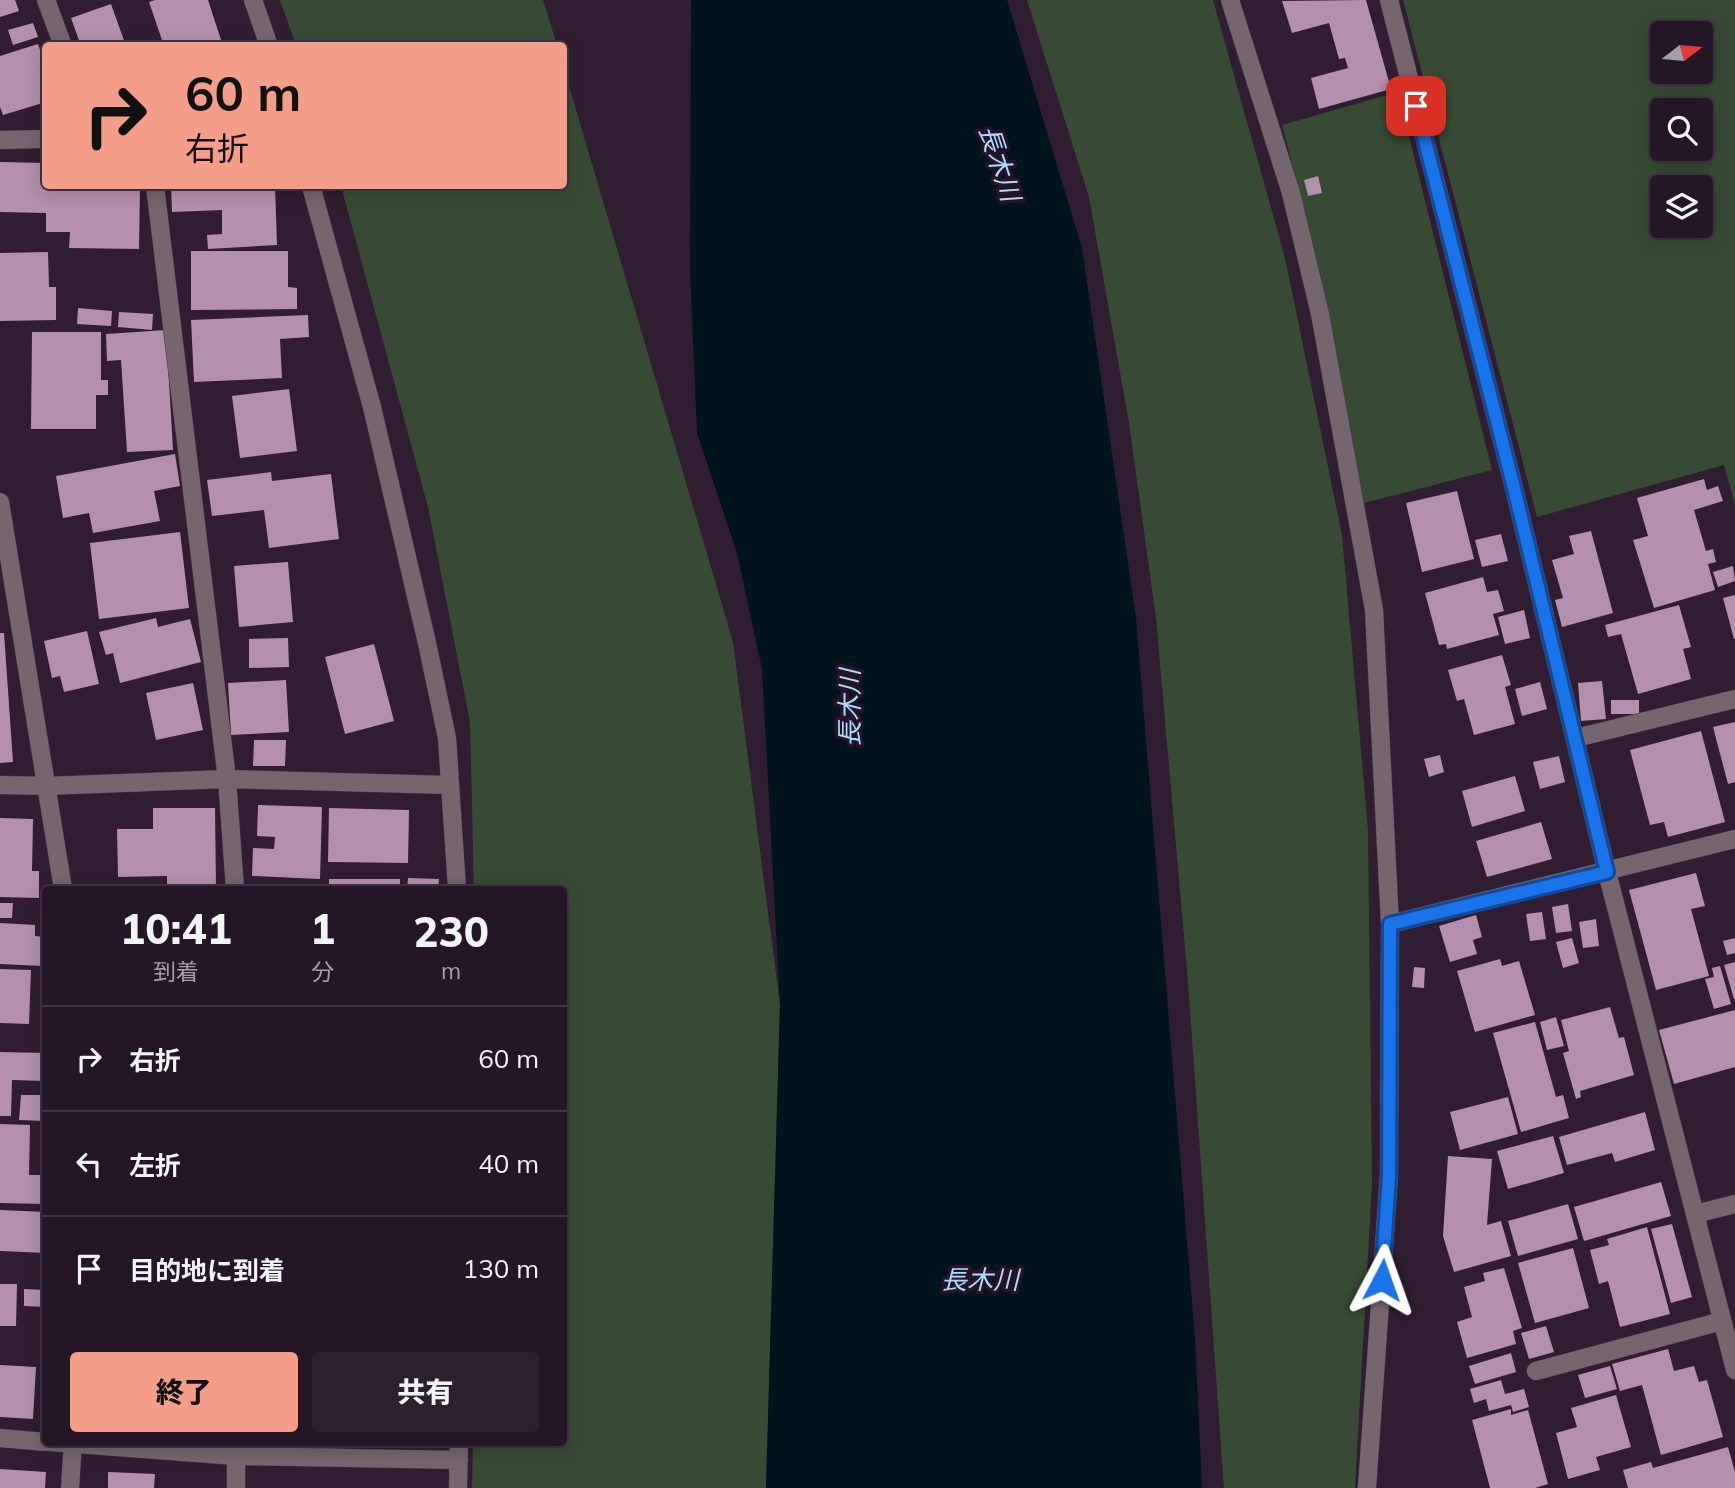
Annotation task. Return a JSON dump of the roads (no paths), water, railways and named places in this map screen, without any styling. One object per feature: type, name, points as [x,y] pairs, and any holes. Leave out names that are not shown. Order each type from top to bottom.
[{"type":"street","points":[[46,0],[62,42]]},
{"type":"street","points":[[253,0],[268,42]]},
{"type":"street","points":[[1230,0],[1291,192],[1317,300],[1374,610],[1390,924],[1389,1176],[1367,1488]]},
{"type":"street","points":[[1389,0],[1512,480],[1607,872],[1735,1370]]},
{"type":"street","points":[[0,140],[42,139]]},
{"type":"street","points":[[155,189],[227,779],[235,886]]},
{"type":"street","points":[[313,189],[372,407],[447,738],[457,886]]},
{"type":"street","points":[[0,502],[63,886]]},
{"type":"street","points":[[1576,738],[1735,699]]},
{"type":"street","points":[[0,785],[46,786],[227,779],[450,785]]},
{"type":"street","points":[[1390,924],[1735,839]]},
{"type":"street","points":[[1695,1214],[1735,1204]]},
{"type":"street","points":[[1536,1371],[1722,1321]]},
{"type":"street","points":[[0,1438],[42,1442]]},
{"type":"street","points":[[70,1488],[73,1446]]},
{"type":"street","points":[[154,1446],[459,1451],[458,1488]]},
{"type":"street","points":[[236,1449],[236,1488]]},
{"type":"water","name":"長木川","points":[[691,0],[1007,0],[1082,248],[1136,618],[1195,1339],[1202,1488],[766,1488],[780,1005],[762,669],[737,553],[697,433],[690,271]]}]
